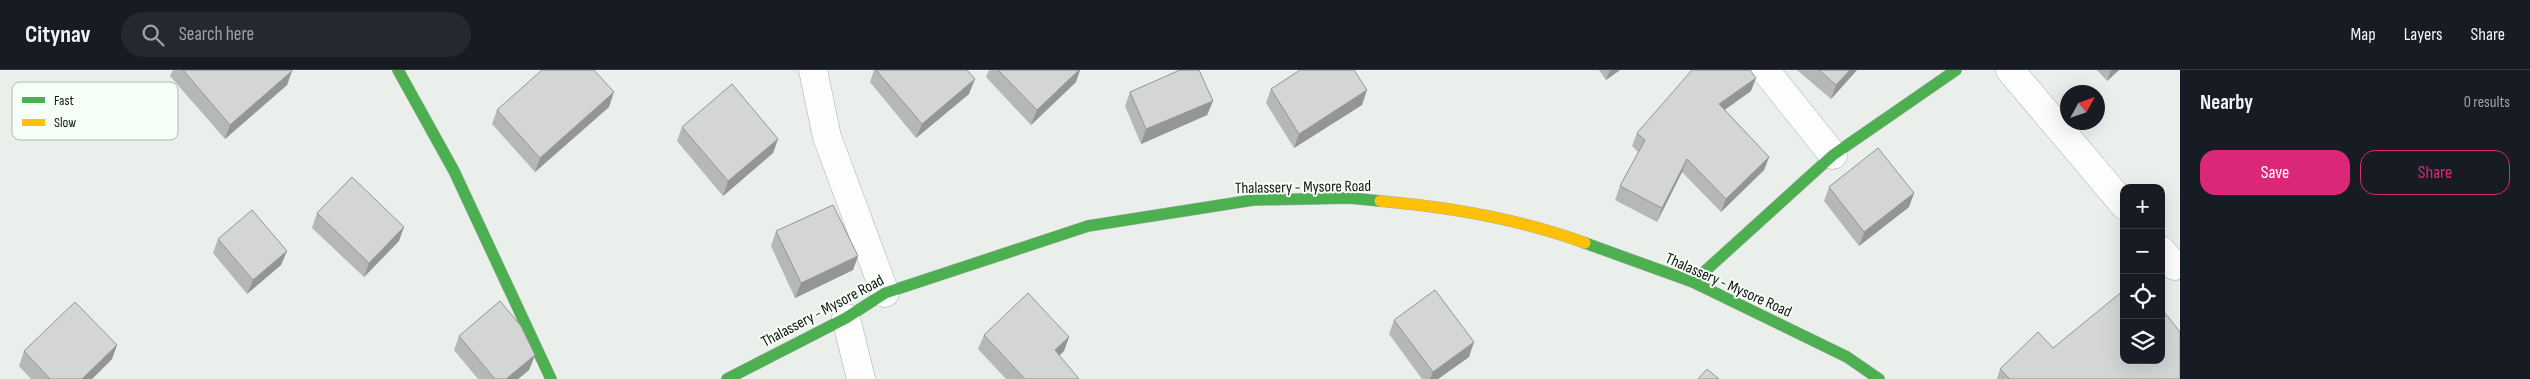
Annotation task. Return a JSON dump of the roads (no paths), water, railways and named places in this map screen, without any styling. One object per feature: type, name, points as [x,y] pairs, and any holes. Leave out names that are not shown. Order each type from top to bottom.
[{"type":"main road","points":[[398,70],[454,170],[551,379]]},
{"type":"main road","points":[[1693,282],[1833,155],[1956,70]]},
{"type":"main road","name":"Thalassery - Mysore Road","points":[[727,379],[846,318],[885,293],[1088,226],[1253,200],[1340,198],[1435,206],[1553,231],[1693,282],[1847,357],[1879,379]]},
{"type":"street","points":[[813,70],[827,137],[885,293]]},
{"type":"street","points":[[1765,70],[1833,155]]},
{"type":"street","points":[[2010,70],[2120,200]]},
{"type":"street","points":[[846,318],[861,379]]}]
